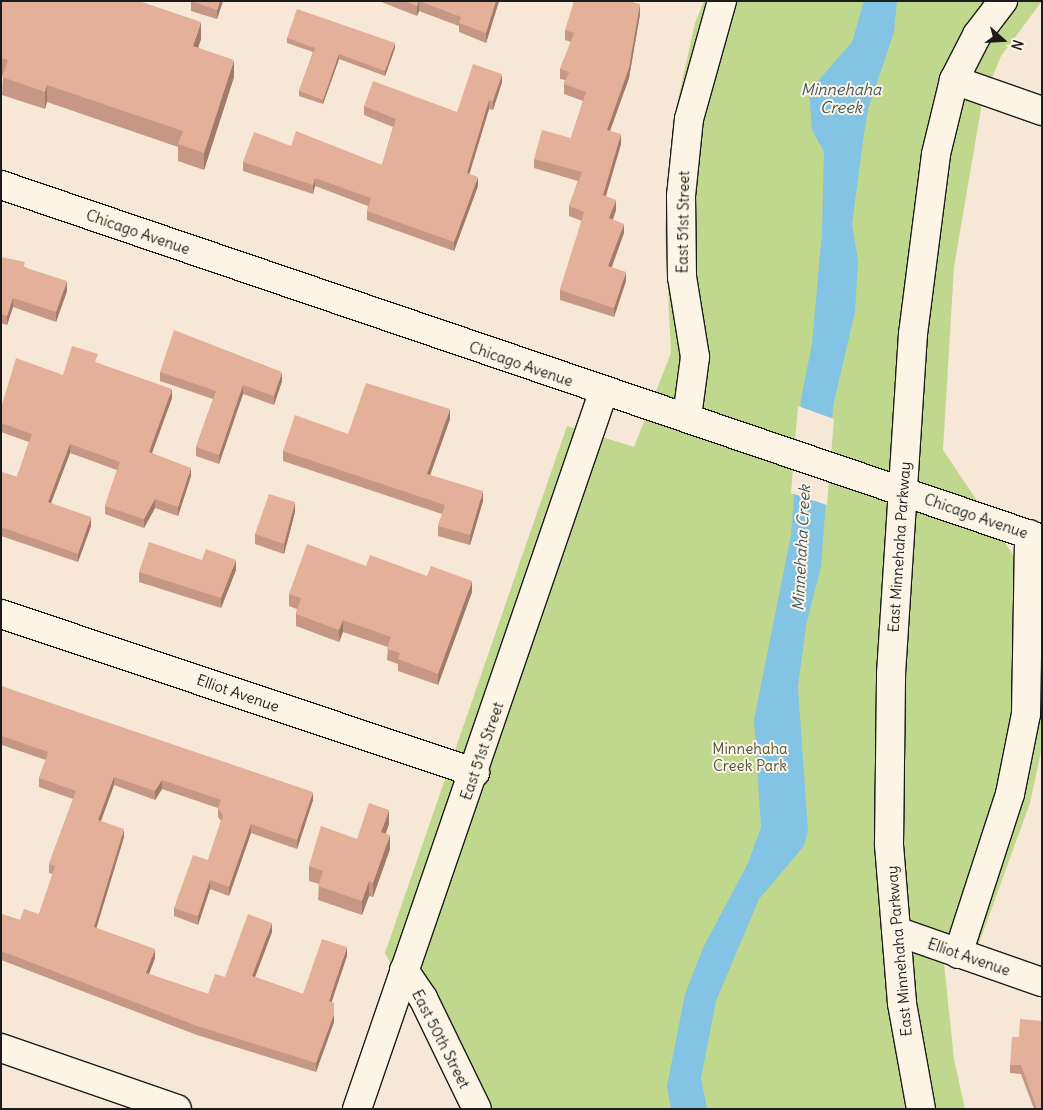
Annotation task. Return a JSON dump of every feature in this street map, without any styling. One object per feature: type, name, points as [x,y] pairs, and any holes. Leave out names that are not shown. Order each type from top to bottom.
[{"type":"street","name":"East 51st Street","points":[[687,417],[695,357],[682,277],[681,196],[689,119],[722,1]]},
{"type":"street","name":"East Minnehaha Parkway","points":[[920,1109],[903,1012],[889,844],[890,674],[921,249],[936,154],[954,80],[976,35],[1003,1]]},
{"type":"street","points":[[954,80],[1042,111]]},
{"type":"street","name":"Chicago Avenue","points":[[1,185],[603,393],[687,417],[1036,537]]},
{"type":"street","name":"East 51st Street","points":[[357,1109],[404,970],[475,773],[603,393]]},
{"type":"street","points":[[958,954],[1010,794],[1026,714],[1036,537]]},
{"type":"street","name":"Elliot Avenue","points":[[1,614],[475,773]]},
{"type":"street","name":"Elliot Avenue","points":[[896,931],[1042,982]]},
{"type":"street","name":"East 50th Street","points":[[404,970],[423,998],[477,1109]]},
{"type":"street","points":[[1,1048],[177,1109]]},
{"type":"green space","name":"Minnehaha Creek Park","points":[[704,1],[1042,1],[1001,56],[982,103],[954,267],[943,450],[1014,556],[1042,581],[1042,747],[1030,803],[969,971],[944,963],[954,1059],[965,1109],[464,1109],[385,953],[567,426],[634,447],[671,353],[665,229],[673,122],[695,23]]},
{"type":"water","name":"Minnehaha Creek","points":[[864,1],[897,1],[894,32],[868,109],[863,141],[852,224],[858,261],[855,312],[833,406],[821,567],[806,625],[798,687],[808,831],[804,846],[759,899],[716,1001],[701,1078],[707,1109],[671,1109],[667,1086],[685,994],[703,948],[748,863],[761,827],[754,720],[791,535],[801,399],[812,344],[822,232],[824,152],[812,130],[809,91],[852,42]]},
{"type":"pier","points":[[798,406],[834,419],[827,505],[791,493]]},
{"type":"building","points":[[1,1],[139,1],[201,22],[193,46],[234,60],[204,153],[178,144],[183,131],[47,85],[45,92],[2,77],[8,60],[1,58]]},
{"type":"building","points":[[191,1],[220,1],[217,10]]},
{"type":"building","points":[[404,1],[419,1],[417,6]]},
{"type":"building","points":[[419,1],[496,1],[486,33],[459,23],[461,17]]},
{"type":"building","points":[[574,1],[628,1],[640,4],[629,68],[607,130],[621,134],[603,195],[616,200],[609,218],[624,224],[608,266],[626,272],[614,308],[560,290],[584,212],[569,206],[582,172],[534,159],[542,130],[571,138],[586,92],[564,84],[569,72],[560,69],[574,33],[565,30]]},
{"type":"building","points":[[297,9],[395,43],[385,71],[339,54],[323,100],[299,91],[315,48],[287,38]]},
{"type":"building","points":[[473,64],[502,74],[493,101],[489,100],[467,173],[478,177],[454,242],[367,211],[371,198],[315,178],[313,185],[243,162],[254,132],[291,146],[296,131],[382,165],[396,119],[364,106],[373,81],[457,112]]},
{"type":"building","points":[[1,257],[25,262],[23,267],[67,281],[56,312],[13,298],[7,316],[1,314]]},
{"type":"building","points":[[174,330],[282,372],[274,396],[243,385],[219,455],[196,447],[216,391],[160,372]]},
{"type":"building","points":[[72,346],[98,354],[95,362],[172,389],[149,452],[191,468],[178,507],[155,499],[144,519],[105,506],[120,462],[70,444],[48,502],[91,517],[78,554],[1,527],[1,472],[17,477],[32,434],[1,423],[1,408],[16,358],[63,375]]},
{"type":"building","points":[[366,383],[450,409],[427,474],[483,491],[470,535],[438,526],[445,505],[283,451],[295,415],[348,434]]},
{"type":"building","points":[[269,494],[295,502],[284,544],[255,534]]},
{"type":"building","points":[[149,542],[202,560],[206,549],[236,560],[221,598],[139,572]]},
{"type":"building","points":[[307,544],[366,566],[370,555],[427,576],[431,566],[472,581],[438,674],[398,659],[400,653],[387,649],[391,637],[343,620],[339,630],[296,614],[301,598],[289,594]]},
{"type":"building","points":[[1,686],[313,792],[297,840],[251,824],[229,887],[210,880],[198,916],[174,908],[193,855],[208,860],[223,816],[218,808],[221,800],[162,780],[155,791],[114,777],[98,820],[124,829],[94,927],[155,949],[146,973],[208,994],[215,974],[225,977],[248,914],[272,923],[252,976],[303,994],[322,939],[347,947],[329,1001],[334,1003],[334,1014],[316,1063],[197,1026],[1,951],[1,914],[20,920],[24,909],[39,914],[55,866],[49,864],[76,791],[39,778],[48,752],[2,736],[1,739]]},
{"type":"building","points":[[369,803],[389,810],[381,832],[390,835],[373,883],[369,881],[362,901],[318,886],[323,871],[309,866],[321,826],[357,839]]},
{"type":"building","points":[[1020,1019],[1042,1021],[1042,1109],[1037,1109],[1021,1065],[1010,1065],[1012,1037],[1019,1037]]}]
